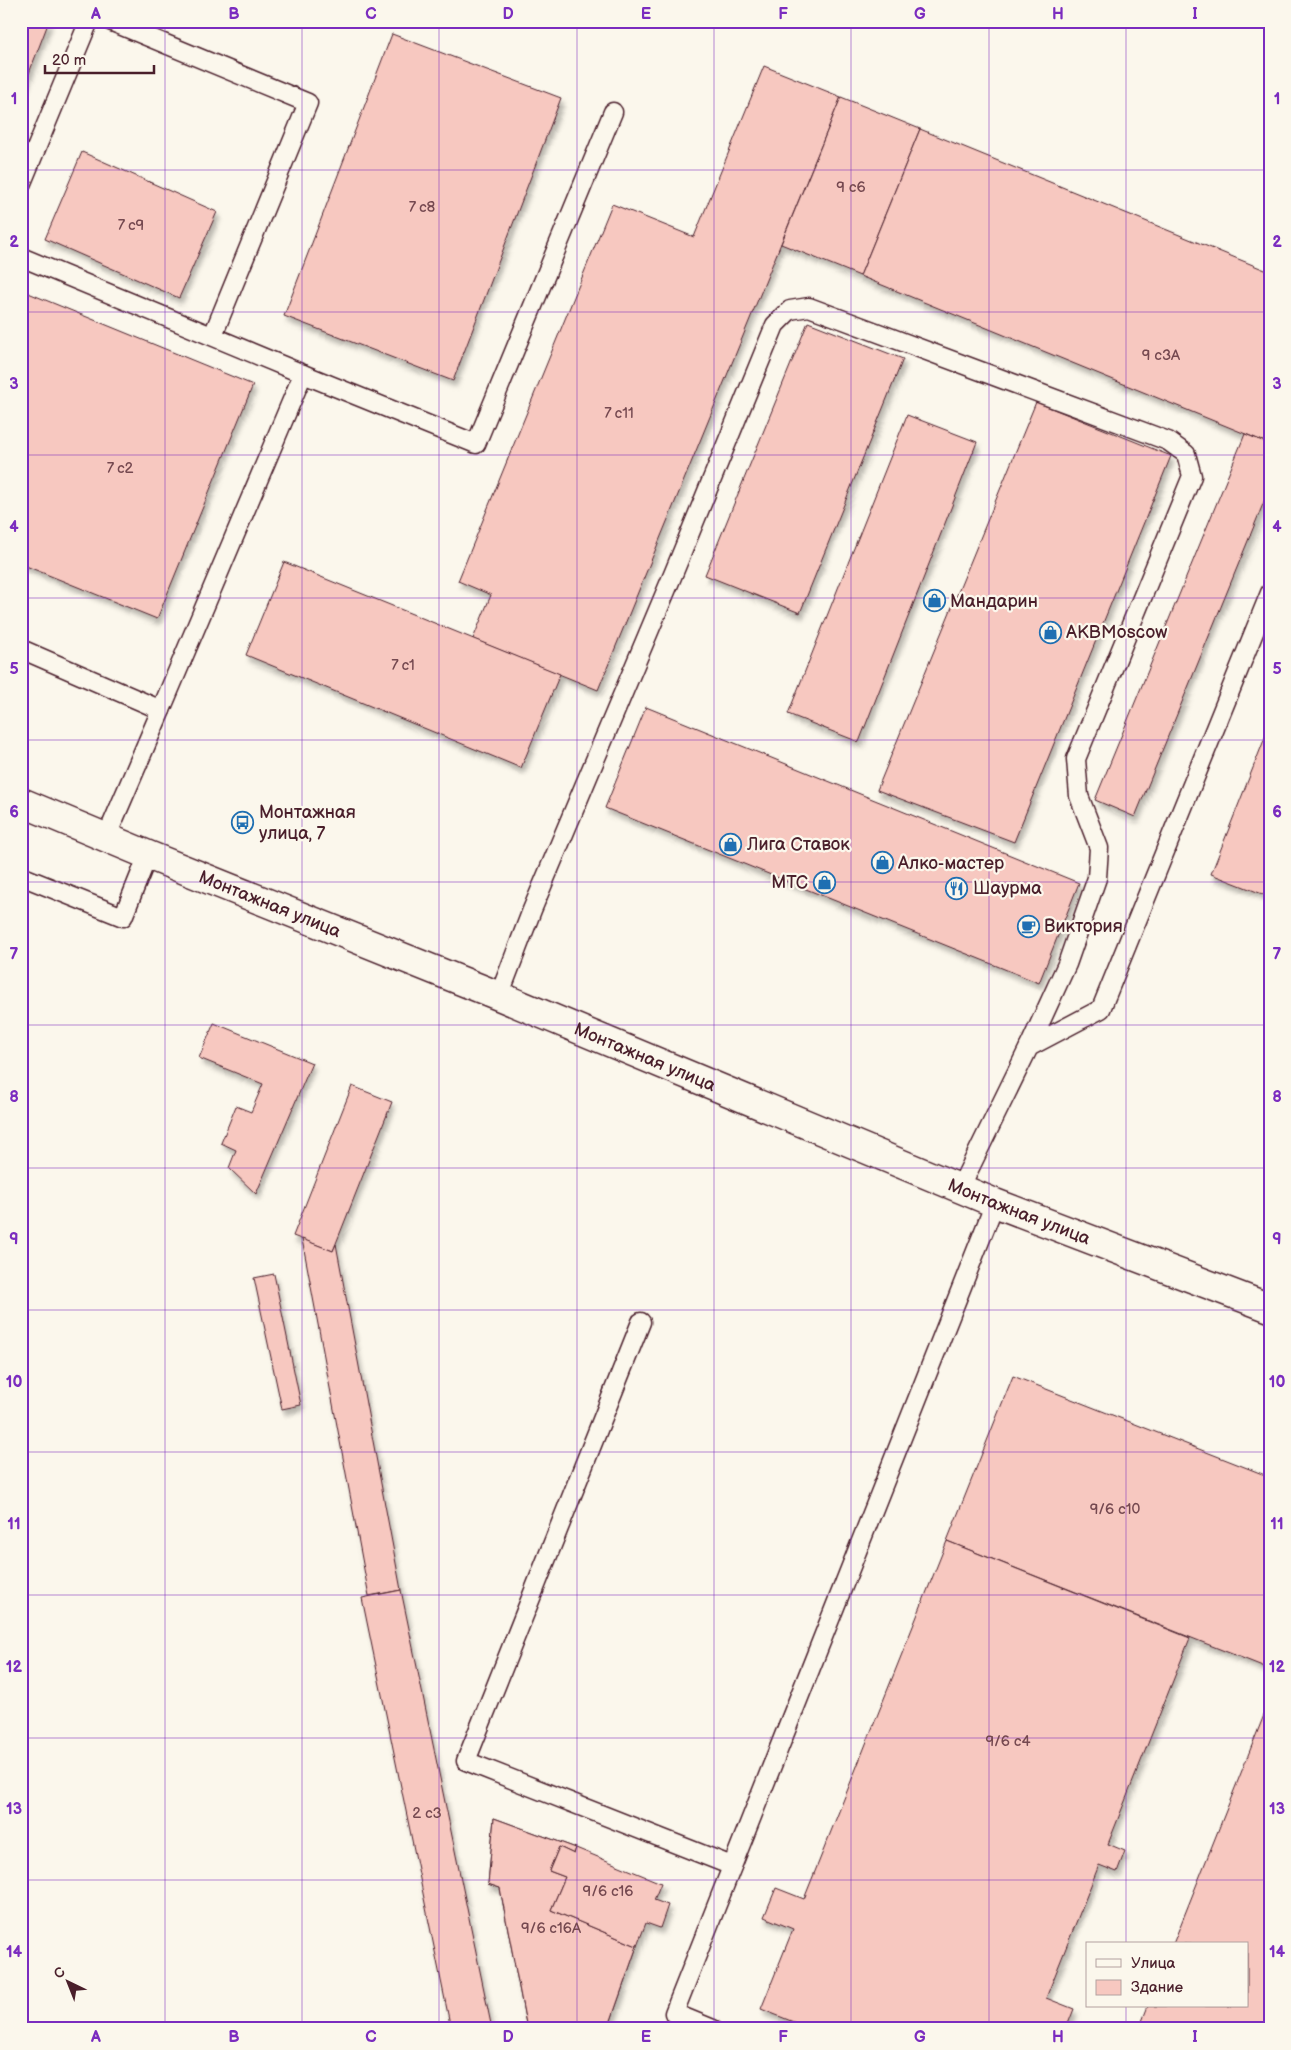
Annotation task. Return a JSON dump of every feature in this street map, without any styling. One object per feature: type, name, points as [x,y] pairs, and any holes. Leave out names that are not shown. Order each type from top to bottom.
[{"type":"street","name":"Монтажная улица","points":[[21,802],[148,856],[499,996],[995,1203],[1270,1308]]},
{"type":"lane","points":[[21,185],[88,21]]},
{"type":"lane","points":[[110,21],[308,103],[213,335]]},
{"type":"lane","points":[[21,257],[476,444],[613,112]]},
{"type":"lane","points":[[499,996],[532,910],[775,325],[790,310],[809,307],[1168,441],[1186,454],[1192,476],[1076,759],[1079,796],[1100,848],[1098,878],[1068,964],[960,1188]]},
{"type":"lane","points":[[106,838],[303,374]]},
{"type":"lane","points":[[1029,1047],[1101,1009],[1270,593]]},
{"type":"lane","points":[[21,648],[161,710]]},
{"type":"lane","points":[[21,876],[124,917],[148,856]]},
{"type":"lane","points":[[713,2029],[674,2013],[995,1203]]},
{"type":"lane","points":[[641,1322],[466,1761],[732,1866]]},
{"type":"building","points":[[21,21],[49,21],[21,94]]},
{"type":"building","points":[[392,34],[561,98],[453,381],[284,316]]},
{"type":"building","points":[[764,66],[841,97],[598,690],[473,639],[491,595],[458,581],[612,204],[694,237]]},
{"type":"building","points":[[841,97],[920,129],[860,276],[781,244]]},
{"type":"building","points":[[920,129],[1270,272],[1270,444],[860,276]]},
{"type":"building","points":[[82,152],[217,212],[179,298],[45,239]]},
{"type":"building","points":[[21,290],[253,385],[157,619],[21,564]]},
{"type":"building","points":[[808,322],[903,359],[800,613],[705,575]]},
{"type":"building","points":[[1036,402],[1171,456],[1014,842],[877,790]]},
{"type":"building","points":[[907,415],[977,442],[859,742],[788,714]]},
{"type":"building","points":[[1245,434],[1270,444],[1270,487],[1135,817],[1095,800]]},
{"type":"building","points":[[284,562],[560,674],[521,768],[246,655]]},
{"type":"building","points":[[646,707],[1079,883],[1039,983],[605,808]]},
{"type":"building","points":[[1270,725],[1270,897],[1211,874]]},
{"type":"building","points":[[214,1023],[312,1063],[256,1194],[229,1168],[236,1150],[221,1143],[236,1106],[251,1112],[263,1084],[199,1058]]},
{"type":"building","points":[[352,1086],[392,1102],[333,1251],[293,1236]]},
{"type":"building","points":[[302,1239],[333,1251],[336,1244],[401,1590],[369,1596]]},
{"type":"building","points":[[274,1274],[301,1405],[282,1409],[254,1278]]},
{"type":"building","points":[[1013,1376],[1270,1477],[1270,1669],[947,1541]]},
{"type":"building","points":[[947,1541],[1190,1638],[1108,1844],[1125,1851],[1117,1872],[1099,1865],[1046,1998],[1074,2009],[1066,2029],[811,2029],[761,2009],[793,1929],[764,1917],[776,1888],[804,1899]]},
{"type":"building","points":[[401,1590],[492,2029],[451,2029],[362,1598]]},
{"type":"building","points":[[1270,1700],[1270,2029],[1139,2029],[1147,2008],[1248,2008],[1248,1942],[1174,1942]]},
{"type":"building","points":[[494,1818],[576,1848],[574,1854],[559,1847],[549,1871],[565,1877],[551,1910],[637,1946],[608,2029],[527,2029],[500,1888],[488,1884]]},
{"type":"building","points":[[494,1818],[576,1848],[574,1854],[559,1847],[549,1871],[565,1877],[551,1910],[637,1946],[608,2029],[527,2029],[500,1888],[488,1884]]},
{"type":"building","points":[[559,1847],[574,1854],[576,1848],[661,1883],[654,1900],[668,1905],[660,1928],[646,1923],[637,1946],[551,1910],[565,1877],[549,1871]]},
{"type":"place","name":"Мандарин","points":[[934,601]]},
{"type":"place","name":"AKBMoscow","points":[[1050,632]]},
{"type":"place","name":"Монтажная улица, 7","points":[[243,822]]},
{"type":"place","name":"Лига Ставок","points":[[731,844]]},
{"type":"place","name":"Алко-мастер","points":[[882,863]]},
{"type":"place","name":"МТС","points":[[824,882]]},
{"type":"place","name":"Шаурма","points":[[957,888]]},
{"type":"place","name":"Виктория","points":[[1028,926]]}]
